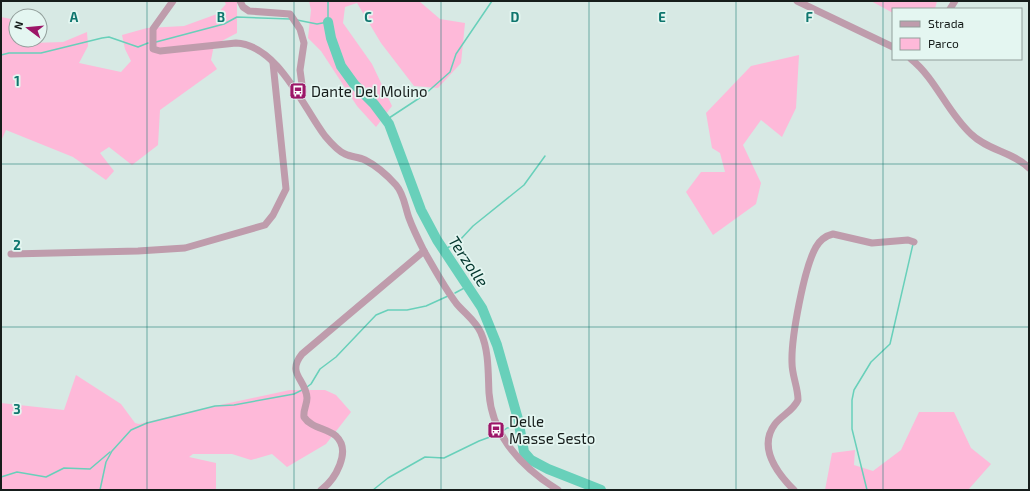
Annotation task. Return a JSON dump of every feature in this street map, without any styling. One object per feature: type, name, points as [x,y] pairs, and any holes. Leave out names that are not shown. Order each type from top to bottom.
[{"type":"street","points":[[173,1],[153,29],[153,49],[160,51],[220,44],[246,44],[260,50],[273,62],[300,95],[325,135],[334,145],[344,154],[364,159],[378,168],[397,186],[405,201],[409,219],[424,251],[450,295],[475,323],[485,342],[490,404],[500,434],[517,456],[558,490]]},
{"type":"street","points":[[240,1],[243,7],[249,10],[290,14],[300,29],[304,43],[300,70],[303,92],[300,95]]},
{"type":"street","points":[[797,1],[892,47]]},
{"type":"street","points":[[913,61],[970,134],[984,144],[1013,157],[1029,168]]},
{"type":"street","points":[[11,254],[138,251],[185,248],[265,225],[269,222],[286,188],[273,62]]},
{"type":"street","points":[[794,490],[777,471],[769,454],[769,444],[772,429],[775,424],[792,410],[798,400],[792,363],[792,340],[810,259],[816,246],[826,236],[833,234],[872,243],[908,240],[914,242]]},
{"type":"street","points":[[321,490],[328,485],[338,471],[341,460],[342,446],[340,440],[334,435],[310,423],[304,417],[307,395],[295,368],[297,361],[302,354],[424,251]]},
{"type":"green space","points":[[224,1],[237,1],[237,33],[214,45],[211,60],[217,69],[160,110],[158,145],[132,165],[109,147],[100,153],[114,171],[106,180],[73,157],[6,130],[1,141],[1,17],[8,18],[8,48],[48,48],[48,42],[63,42],[87,32],[88,46],[79,63],[121,72],[131,61],[125,49],[122,35],[147,28],[184,26],[217,14],[226,4]]},
{"type":"green space","points":[[309,1],[419,1],[440,19],[465,23],[461,63],[438,88],[414,86],[381,43],[357,3],[345,7],[343,23],[372,64],[392,106],[376,127],[357,106],[321,51],[308,38],[311,10]]},
{"type":"green space","points":[[871,1],[937,1],[935,8],[892,8],[892,12]]},
{"type":"green space","points":[[799,55],[796,108],[782,137],[761,120],[743,145],[761,183],[756,204],[713,235],[686,192],[701,172],[725,172],[720,153],[712,148],[706,113],[751,66]]},
{"type":"green space","points":[[76,375],[121,404],[135,423],[139,424],[290,390],[325,390],[336,395],[351,412],[326,444],[287,467],[272,454],[251,460],[232,454],[193,454],[189,457],[216,463],[216,490],[1,490],[1,403],[64,410]]},
{"type":"green space","points":[[919,412],[954,412],[971,448],[991,464],[968,490],[825,490],[832,453],[855,450],[854,465],[873,471],[901,450]]},
{"type":"waterway","points":[[297,20],[317,24],[328,22],[328,1]]},
{"type":"waterway","points":[[386,120],[424,95],[450,72],[456,54],[492,1]]},
{"type":"waterway","points":[[156,42],[224,24],[237,17],[290,19]]},
{"type":"waterway","name":"Terzolle","points":[[328,22],[331,38],[341,66],[354,84],[374,104],[389,124],[421,210],[437,240],[482,308],[497,345],[518,419],[524,452],[531,460],[548,469],[601,490]]},
{"type":"waterway","points":[[1,55],[9,53],[41,53],[109,37],[138,47],[148,43]]},
{"type":"waterway","points":[[444,250],[459,241],[473,226],[524,185],[545,156]]},
{"type":"waterway","points":[[867,490],[852,429],[852,400],[854,390],[871,362],[890,344],[913,244]]},
{"type":"waterway","points":[[455,293],[468,286]]},
{"type":"waterway","points":[[307,387],[311,384],[320,369],[336,357],[376,315],[388,310],[407,310],[426,306],[448,296]]},
{"type":"waterway","points":[[100,490],[106,462],[112,451],[131,430],[147,423],[215,406],[234,405],[294,394],[302,390]]},
{"type":"waterway","points":[[503,431],[507,428],[519,426]]},
{"type":"waterway","points":[[373,490],[388,478],[425,457],[444,458],[479,441],[498,434]]},
{"type":"waterway","points":[[1,477],[17,472],[46,477],[64,468],[90,469],[110,452]]},
{"type":"place","name":"Dante Del Molino","points":[[298,91]]},
{"type":"place","name":"Delle Masse Sesto","points":[[496,430]]}]
